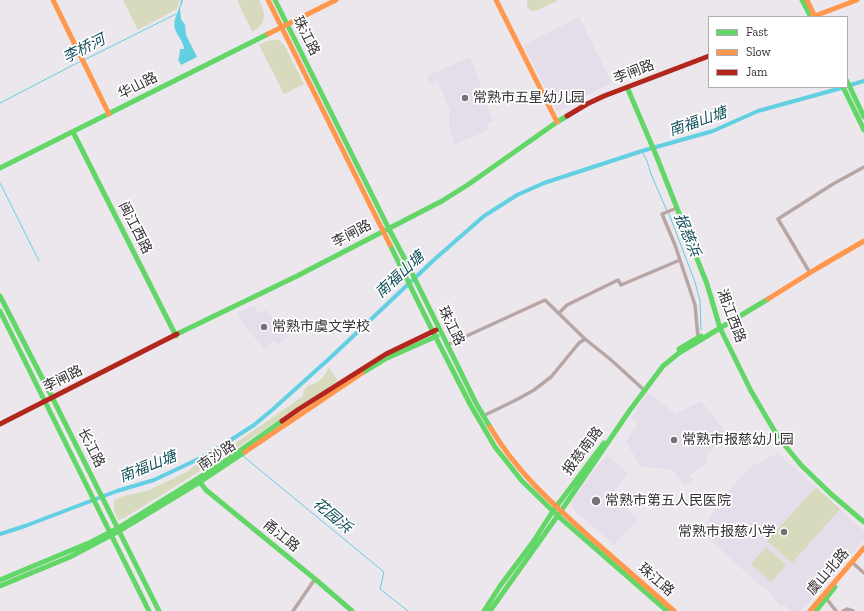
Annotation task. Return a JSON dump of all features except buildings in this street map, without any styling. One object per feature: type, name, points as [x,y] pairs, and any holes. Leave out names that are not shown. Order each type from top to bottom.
[{"type":"main road","points":[[52,0],[109,114]]},
{"type":"main road","name":"珠江路","points":[[268,0],[386,230],[409,267],[476,403],[500,444],[526,477],[557,511],[667,611]]},
{"type":"main road","name":"珠江路","points":[[275,0],[386,230],[403,270],[434,334],[471,406],[495,447],[522,481],[674,611]]},
{"type":"main road","name":"华山路","points":[[0,168],[336,0]]},
{"type":"main road","points":[[496,0],[557,122]]},
{"type":"main road","points":[[802,0],[812,16]]},
{"type":"main road","points":[[807,0],[813,16]]},
{"type":"main road","points":[[816,16],[857,0]]},
{"type":"main road","name":"李闸路","points":[[0,424],[297,276],[442,201],[469,184],[557,122],[587,104],[708,56]]},
{"type":"main road","points":[[848,85],[864,130]]},
{"type":"main road","name":"湘江西路","points":[[627,87],[656,155],[707,284],[720,328],[751,391],[778,437],[806,470],[864,522]]},
{"type":"main road","points":[[845,88],[864,117]]},
{"type":"main road","name":"闽江西路","points":[[73,132],[176,336]]},
{"type":"main road","name":"报慈南路","points":[[484,611],[532,542],[557,511],[663,366],[679,353],[864,241]]},
{"type":"main road","name":"长江路","points":[[0,296],[159,611]]},
{"type":"main road","name":"长江路","points":[[0,311],[149,611]]},
{"type":"main road","name":"报慈南路","points":[[490,611],[581,475],[664,361],[698,338],[714,329],[720,328]]},
{"type":"main road","name":"南沙路","points":[[0,586],[70,557],[110,534],[199,480],[221,464],[240,453],[299,409],[386,354],[440,331]]},
{"type":"main road","name":"甬江路","points":[[199,480],[206,490],[352,611]]},
{"type":"main road","name":"南沙路","points":[[0,580],[110,534]]},
{"type":"main road","name":"虞山北路","points":[[810,611],[864,548]]},
{"type":"main road","name":"虞山北路","points":[[816,611],[854,564],[864,554]]},
{"type":"street","points":[[810,273],[778,219],[833,184],[864,167]]},
{"type":"street","points":[[677,208],[662,214],[675,245],[695,305],[698,338]]},
{"type":"street","points":[[559,313],[567,305],[618,280],[621,285],[680,260]]},
{"type":"street","points":[[447,345],[545,300],[585,339],[643,389]]},
{"type":"street","points":[[483,416],[534,390],[551,377],[579,343],[585,339]]},
{"type":"street","points":[[854,564],[864,573]]},
{"type":"street","points":[[293,611],[315,579]]},
{"type":"street","points":[[826,598],[836,611]]},
{"type":"street","points":[[844,611],[847,609],[852,611]]},
{"type":"shaded area","points":[[579,17],[612,83],[559,111],[556,109],[523,45]]},
{"type":"shaded area","name":"常熟市五星幼儿园","points":[[470,57],[493,121],[488,123],[489,130],[455,144],[449,124],[450,111],[437,80],[429,85],[427,76]]},
{"type":"shaded area","name":"常熟市虞文学校","points":[[254,305],[258,313],[266,310],[289,334],[279,344],[273,341],[265,350],[240,320],[237,313]]},
{"type":"shaded area","name":"常熟市报慈幼儿园","points":[[647,392],[676,414],[701,401],[728,434],[707,455],[706,463],[690,476],[693,480],[685,486],[671,469],[641,467],[626,442],[638,423],[631,418]]},
{"type":"shaded area","name":"常熟市报慈小学","points":[[778,453],[864,531],[864,540],[801,611],[791,611],[784,605],[781,607],[770,593],[704,533],[705,525],[716,507],[741,477],[752,466]]},
{"type":"shaded area","name":"常熟市第五人民医院","points":[[607,455],[628,474],[612,494],[638,520],[614,545],[575,511],[572,504],[574,498],[591,474]]},
{"type":"green space","points":[[123,0],[180,0],[177,9],[138,30]]},
{"type":"green space","points":[[237,0],[259,0],[264,18],[260,26],[252,32]]},
{"type":"green space","points":[[528,0],[558,0],[532,11],[527,7]]},
{"type":"green space","points":[[279,40],[284,45],[304,84],[284,94],[259,45],[267,41]]},
{"type":"green space","points":[[329,368],[338,381],[229,453],[124,518],[118,520],[114,510],[114,500],[126,495],[149,490],[187,472],[199,463],[224,451],[303,396],[306,387],[319,381]]},
{"type":"green space","points":[[816,487],[840,509],[792,563],[767,541]]},
{"type":"green space","points":[[766,547],[786,565],[771,582],[751,564]]},
{"type":"water","points":[[181,0],[183,0],[180,9],[181,19],[185,25],[186,35],[197,57],[181,65],[178,59],[180,49],[184,49],[184,46],[176,32],[174,25]]},
{"type":"waterway","name":"李桥河","points":[[84,60],[176,14]]},
{"type":"waterway","name":"李桥河","points":[[0,103],[81,61]]},
{"type":"waterway","name":"南福山塘","points":[[848,86],[864,81]]},
{"type":"waterway","name":"南福山塘","points":[[0,534],[117,491],[154,480],[209,454],[254,425],[330,358],[436,258],[484,216],[517,195],[544,183],[642,151],[713,131],[758,111],[841,88]]},
{"type":"waterway","name":"报慈浜","points":[[642,151],[667,211]]},
{"type":"waterway","points":[[0,183],[39,261]]},
{"type":"waterway","name":"报慈浜","points":[[669,214],[695,282],[700,301],[701,330]]},
{"type":"waterway","name":"花园浜","points":[[226,442],[236,450]]},
{"type":"waterway","name":"花园浜","points":[[243,456],[384,572],[380,589],[408,611]]},
{"type":"traffic: fast","points":[[275,0],[476,403],[490,427]]},
{"type":"traffic: fast","points":[[802,0],[810,16]]},
{"type":"traffic: fast","points":[[0,168],[268,34]]},
{"type":"traffic: fast","points":[[848,83],[864,117]]},
{"type":"traffic: fast","points":[[627,87],[656,155],[707,284],[720,328],[751,391],[778,437],[801,465],[831,494],[864,522]]},
{"type":"traffic: fast","points":[[843,88],[864,130]]},
{"type":"traffic: fast","points":[[177,334],[297,276],[442,201],[567,116]]},
{"type":"traffic: fast","points":[[73,132],[176,336]]},
{"type":"traffic: fast","points":[[390,245],[471,406],[495,447],[522,481],[557,515],[667,611]]},
{"type":"traffic: fast","points":[[0,296],[159,611]]},
{"type":"traffic: fast","points":[[490,611],[630,410],[663,366],[679,353],[768,299]]},
{"type":"traffic: fast","points":[[0,311],[149,611]]},
{"type":"traffic: fast","points":[[362,373],[385,359],[437,336]]},
{"type":"traffic: fast","points":[[679,349],[701,336]]},
{"type":"traffic: fast","points":[[0,580],[91,542],[118,528],[221,464],[282,421]]},
{"type":"traffic: fast","points":[[484,611],[553,511],[604,443]]},
{"type":"traffic: fast","points":[[0,586],[70,557],[119,531],[200,482],[245,452]]},
{"type":"traffic: fast","points":[[199,481],[206,490],[352,611]]},
{"type":"traffic: fast","points":[[816,611],[835,587]]},
{"type":"traffic: slow","points":[[53,0],[109,114]]},
{"type":"traffic: slow","points":[[268,0],[390,245]]},
{"type":"traffic: slow","points":[[268,34],[336,0]]},
{"type":"traffic: slow","points":[[496,0],[557,122]]},
{"type":"traffic: slow","points":[[807,0],[815,16]]},
{"type":"traffic: slow","points":[[815,16],[857,0]]},
{"type":"traffic: slow","points":[[768,299],[864,241]]},
{"type":"traffic: slow","points":[[245,452],[362,373]]},
{"type":"traffic: slow","points":[[490,427],[512,459],[536,487],[674,611]]},
{"type":"traffic: slow","points":[[810,611],[864,548]]},
{"type":"traffic: jam","points":[[567,116],[604,96],[708,56]]},
{"type":"traffic: jam","points":[[282,421],[386,354],[436,330]]},
{"type":"traffic: jam","points":[[0,424],[177,334]]},
{"type":"place","name":"常熟市五星幼儿园","points":[[465,98]]},
{"type":"place","name":"常熟市虞文学校","points":[[264,327]]},
{"type":"place","name":"常熟市报慈幼儿园","points":[[674,440]]},
{"type":"place","name":"常熟市第五人民医院","points":[[596,501]]},
{"type":"place","name":"常熟市报慈小学","points":[[784,532]]}]
